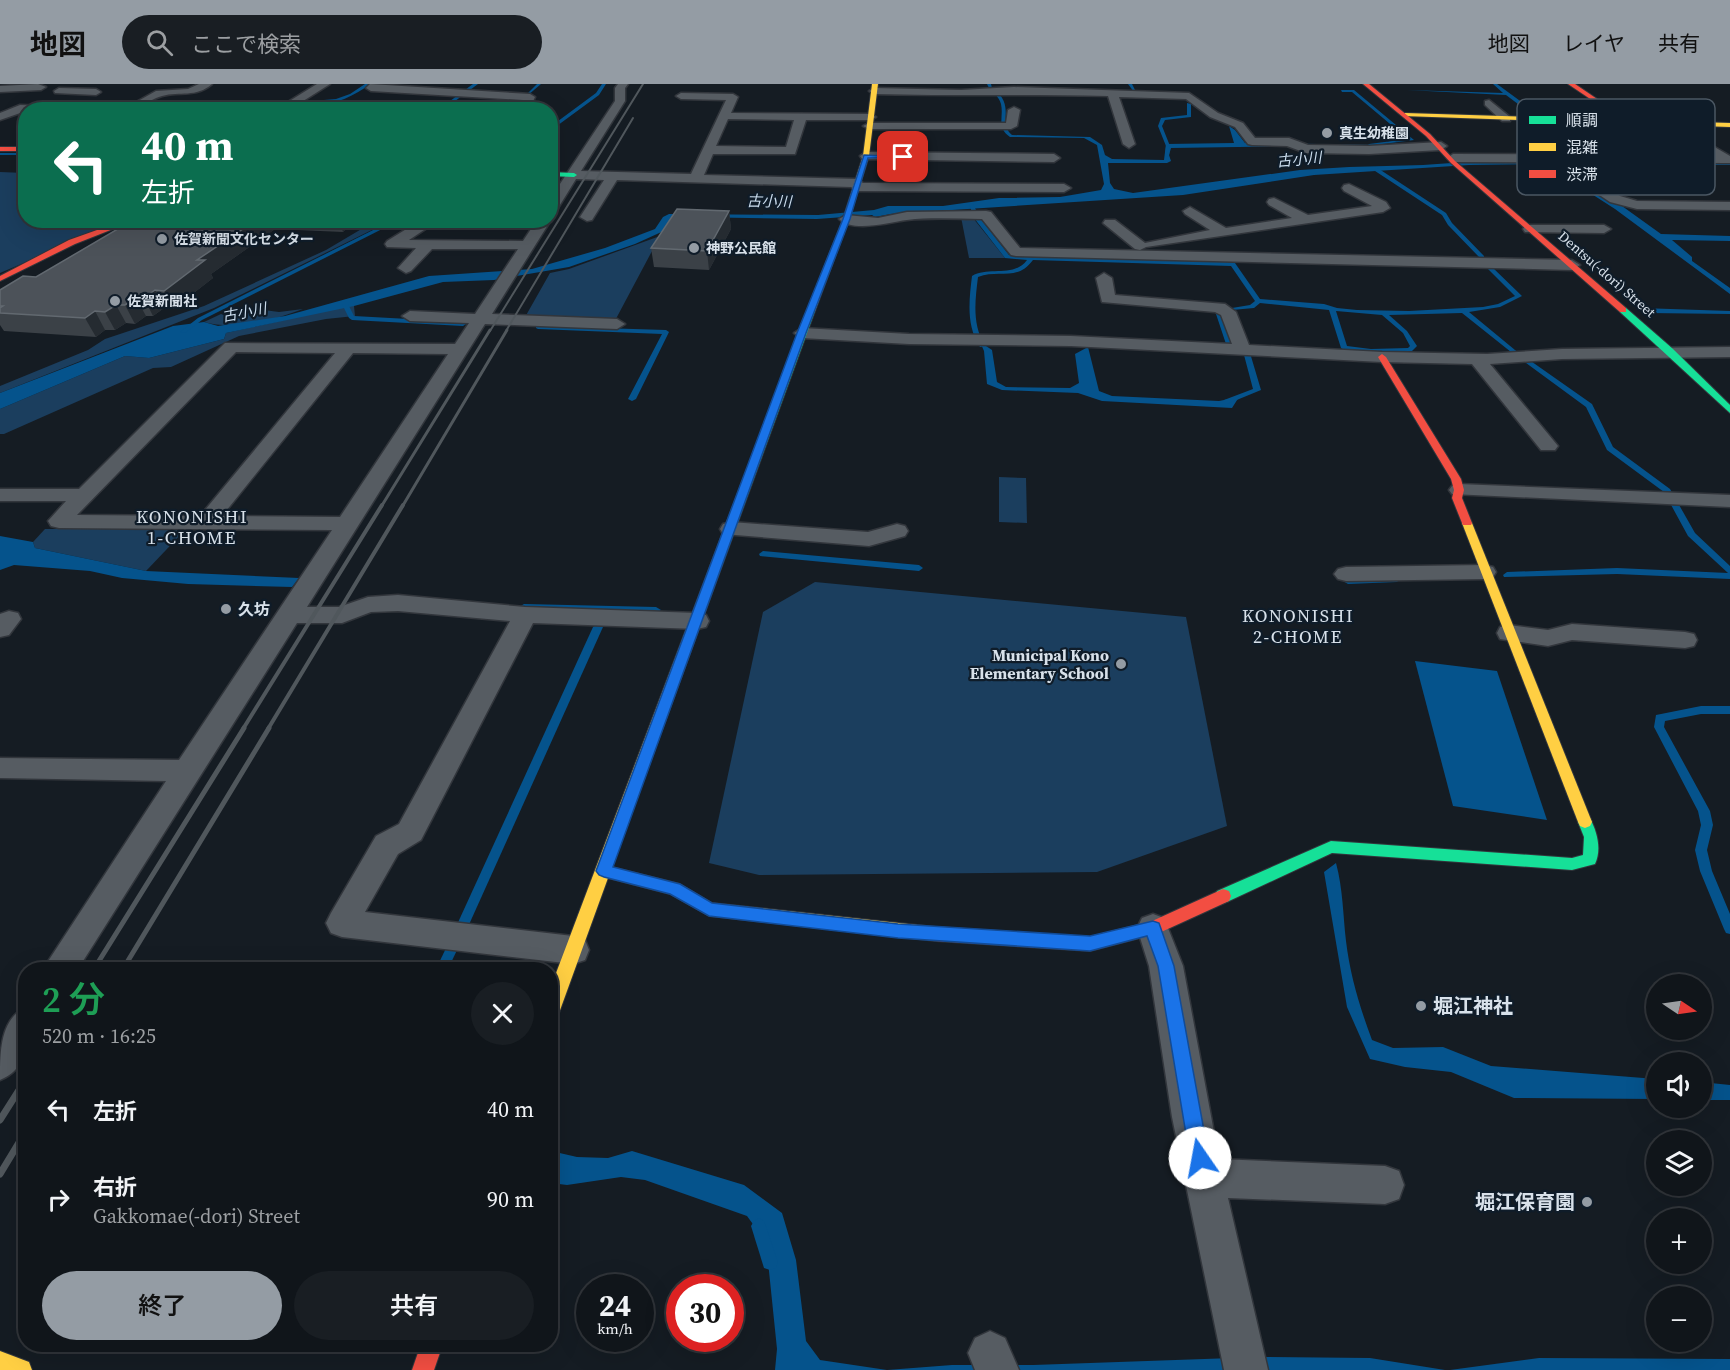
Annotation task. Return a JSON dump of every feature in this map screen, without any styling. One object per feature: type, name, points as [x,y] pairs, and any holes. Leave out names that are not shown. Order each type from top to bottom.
[{"type":"main road","name":"Dentsu(-dori) Street","points":[[1366,84],[1441,146],[1458,165],[1670,351],[1730,410]]},
{"type":"main road","points":[[1571,84],[1594,99]]},
{"type":"main road","points":[[558,991],[846,219],[866,156],[874,87]]},
{"type":"main road","points":[[1405,116],[1517,118]]},
{"type":"main road","points":[[1715,125],[1730,125]]},
{"type":"main road","points":[[0,148],[18,149]]},
{"type":"main road","points":[[558,174],[574,175]]},
{"type":"main road","points":[[0,279],[61,247],[112,228]]},
{"type":"main road","points":[[604,871],[674,889],[709,909],[898,931],[1090,944],[1153,928],[1331,847],[1572,864],[1590,860],[1591,837],[1457,498],[1460,490],[1456,479],[1382,357]]},
{"type":"main road","points":[[423,1370],[429,1352]]},
{"type":"main road","points":[[0,1362],[21,1370]]},
{"type":"street","points":[[142,102],[159,93],[190,92],[207,84]]},
{"type":"street","points":[[294,102],[325,84]]},
{"type":"street","points":[[376,84],[371,88],[530,97],[527,102]]},
{"type":"street","points":[[474,93],[484,84]]},
{"type":"street","points":[[558,198],[620,101],[620,88],[623,84]]},
{"type":"street","points":[[0,89],[44,86],[62,89],[59,91]]},
{"type":"street","points":[[874,87],[1084,88],[1112,93],[1188,90],[1214,115],[1239,125],[1252,141],[1294,144],[1306,149],[1369,150],[1441,146]]},
{"type":"street","points":[[34,102],[59,91],[96,92]]},
{"type":"street","points":[[446,102],[459,93]]},
{"type":"street","points":[[1112,93],[1129,144]]},
{"type":"street","points":[[486,102],[497,94]]},
{"type":"street","points":[[681,96],[733,97],[696,178]]},
{"type":"street","points":[[1489,103],[1506,118]]},
{"type":"street","points":[[0,117],[18,109]]},
{"type":"street","points":[[724,116],[801,116],[956,130],[1011,126],[1014,110]]},
{"type":"street","points":[[709,150],[791,151],[801,116]]},
{"type":"street","points":[[1245,148],[1294,144]]},
{"type":"street","points":[[1715,153],[1728,161]]},
{"type":"street","points":[[574,175],[857,185],[1059,172],[866,156]]},
{"type":"street","points":[[1458,165],[1517,164]]},
{"type":"street","points":[[1458,165],[1486,174]]},
{"type":"street","points":[[587,217],[614,176]]},
{"type":"street","points":[[1108,254],[1117,249],[1383,208],[1349,188]]},
{"type":"street","points":[[1609,195],[1615,199],[1637,204],[1730,206]]},
{"type":"street","points":[[1274,202],[1306,220]]},
{"type":"street","points":[[1190,211],[1224,233]]},
{"type":"street","points":[[846,219],[878,222],[907,216],[986,215],[1016,252],[1572,266]]},
{"type":"street","points":[[1110,223],[1140,246]]},
{"type":"street","points":[[421,228],[398,244],[528,245]]},
{"type":"street","points":[[65,962],[539,228]]},
{"type":"street","points":[[1530,229],[1604,229]]},
{"type":"street","points":[[406,268],[428,244]]},
{"type":"street","points":[[1104,278],[1108,298],[1219,307],[1228,312],[1242,348]]},
{"type":"street","points":[[410,316],[617,324]]},
{"type":"street","points":[[802,333],[1242,348],[1382,357],[1477,358],[1670,351],[1730,352]]},
{"type":"street","points":[[348,524],[59,521],[231,347],[461,349]]},
{"type":"street","points":[[206,522],[348,348]]},
{"type":"street","points":[[1477,358],[1548,446]]},
{"type":"street","points":[[1460,490],[1730,501]]},
{"type":"street","points":[[0,495],[84,495]]},
{"type":"street","points":[[730,529],[869,539],[897,531]]},
{"type":"street","points":[[1346,574],[1485,572]]},
{"type":"street","points":[[289,615],[342,615],[368,605],[398,603],[525,615],[697,621]]},
{"type":"street","points":[[525,615],[410,832],[387,845],[342,923],[573,950]]},
{"type":"street","points":[[1509,633],[1548,638],[1572,632],[1685,640]]},
{"type":"street","points":[[0,768],[188,771]]},
{"type":"street","points":[[1153,928],[1166,966],[1191,1117],[1243,1356]]},
{"type":"street","points":[[0,1063],[18,1035]]},
{"type":"street","points":[[1204,1178],[1385,1185]]},
{"type":"shaded area","points":[[987,84],[991,84],[1004,101],[1006,125],[1012,135],[1090,137],[1102,145],[1105,155],[1112,159],[1164,160],[1166,144],[1234,143],[1229,126],[1245,143],[1381,145],[1171,148],[1169,155],[1171,161],[1167,163],[1108,163],[1110,183],[1114,189],[1133,193],[1300,170],[1480,161],[1517,161],[1517,164],[1469,165],[1314,175],[1183,195],[891,214],[875,217],[872,215],[817,219],[688,217],[635,244],[569,267],[494,280],[443,282],[354,306],[226,333],[224,339],[149,358],[125,356],[0,409],[0,393],[173,326],[204,322],[218,326],[285,316],[429,276],[532,269],[605,248],[655,229],[663,217],[669,214],[818,215],[874,210],[888,206],[943,206],[999,198],[1060,197],[1101,190],[1104,184],[1097,145],[1084,138],[1010,137],[1003,130],[1000,101]]},
{"type":"shaded area","points":[[1715,162],[1730,162],[1730,165],[1715,165]]},
{"type":"shaded area","points":[[0,172],[18,173],[18,228],[106,228],[0,273]]},
{"type":"shaded area","points":[[1593,195],[1603,195],[1661,234],[1730,236],[1730,241],[1672,240],[1692,257],[1692,261],[1730,288],[1730,294]]},
{"type":"shaded area","points":[[961,217],[973,218],[1005,258],[969,258]]},
{"type":"shaded area","points":[[363,228],[376,228],[214,308],[0,393],[0,386],[88,350],[105,339],[204,306],[326,250]]},
{"type":"shaded area","points":[[660,236],[610,330],[520,326],[550,273],[569,269]]},
{"type":"shaded area","points":[[354,306],[355,316],[326,319],[239,336],[171,367],[153,368],[0,434],[0,409],[125,356],[149,358],[224,339],[226,333]]},
{"type":"shaded area","points":[[1641,308],[1730,311],[1730,314],[1647,313]]},
{"type":"shaded area","points":[[256,309],[279,312],[303,309],[280,317],[241,325],[204,322],[221,314],[233,318]]},
{"type":"shaded area","points":[[980,342],[992,350],[997,382],[1006,387],[1070,388],[1079,383],[1075,354],[1088,347],[1099,391],[1112,396],[1219,401],[1239,397],[1232,408],[1102,401],[1078,393],[1002,390],[987,384],[984,351]]},
{"type":"shaded area","points":[[999,477],[1026,478],[1027,523],[999,522]]},
{"type":"shaded area","points":[[45,529],[186,529],[146,571],[35,548],[33,542]]},
{"type":"shaded area","points":[[0,536],[33,542],[35,548],[146,571],[299,578],[292,587],[188,584],[122,578],[90,571],[14,565],[0,570]]},
{"type":"shaded area","points":[[815,582],[1186,617],[1227,826],[1097,872],[759,875],[709,863],[763,612]]},
{"type":"shaded area","points":[[1415,661],[1497,671],[1547,820],[1453,806]]},
{"type":"shaded area","points":[[1336,863],[1350,966],[1372,1040],[1393,1048],[1443,1047],[1491,1066],[1646,1078],[1646,1099],[1514,1098],[1451,1072],[1405,1067],[1370,1059],[1347,1007],[1324,872]]},
{"type":"shaded area","points":[[1712,1083],[1730,1085],[1730,1100],[1712,1100]]},
{"type":"shaded area","points":[[632,1151],[744,1185],[782,1213],[796,1260],[806,1341],[820,1360],[887,1370],[775,1370],[777,1349],[766,1242],[747,1216],[645,1180],[621,1177],[567,1185],[558,1184],[558,1153],[577,1157],[608,1158]]},
{"type":"shaded area","points":[[1261,1357],[1370,1358],[1445,1370],[887,1370],[952,1365],[1033,1365]]},
{"type":"shaded area","points":[[1539,1358],[1730,1359],[1730,1370],[1450,1370]]},
{"type":"building","points":[[677,209],[729,211],[707,251],[651,248]]},
{"type":"building","points":[[119,228],[244,228],[197,260],[205,260],[164,291],[155,290],[144,298],[136,298],[125,305],[116,305],[105,312],[95,311],[85,318],[0,313],[0,308],[3,306],[0,306],[0,290],[23,276],[36,277]]},
{"type":"waterway","points":[[326,102],[344,98],[368,84]]},
{"type":"waterway","points":[[451,102],[476,84]]},
{"type":"waterway","points":[[526,95],[539,84]]},
{"type":"waterway","points":[[558,124],[598,94],[604,84]]},
{"type":"waterway","points":[[1130,84],[1135,91]]},
{"type":"waterway","points":[[1495,84],[1507,94]]},
{"type":"waterway","points":[[1409,90],[1507,94]]},
{"type":"waterway","points":[[1342,91],[1353,91],[1412,140],[1369,145]]},
{"type":"waterway","points":[[1507,94],[1517,101]]},
{"type":"waterway","points":[[520,102],[523,98]]},
{"type":"waterway","points":[[1167,156],[1168,146],[1160,126],[1163,119],[1189,116],[1189,104]]},
{"type":"waterway","points":[[0,154],[18,154]]},
{"type":"waterway","points":[[1374,168],[1444,214],[1450,224],[1482,257]]},
{"type":"waterway","points":[[971,205],[977,218],[1007,257],[1031,258]]},
{"type":"waterway","name":"古小川","points":[[183,332],[200,319],[382,228]]},
{"type":"waterway","points":[[982,346],[972,321],[975,276],[983,273],[1020,270],[1031,258]]},
{"type":"waterway","points":[[1031,258],[1233,264],[1258,301]]},
{"type":"waterway","points":[[1463,310],[1501,305],[1519,296],[1490,268]]},
{"type":"waterway","points":[[1234,309],[1252,307],[1258,301]]},
{"type":"waterway","points":[[1258,301],[1383,313]]},
{"type":"waterway","points":[[345,304],[352,318],[463,324]]},
{"type":"waterway","points":[[1332,310],[1344,348],[1371,351],[1410,350],[1414,346],[1405,332],[1383,313]]},
{"type":"waterway","points":[[1383,313],[1463,310]]},
{"type":"waterway","points":[[1463,310],[1513,351],[1589,406],[1610,448],[1667,491],[1691,534],[1730,571]]},
{"type":"waterway","points":[[1217,312],[1229,344]]},
{"type":"waterway","points":[[538,327],[666,332],[632,399]]},
{"type":"waterway","points":[[1227,402],[1257,390],[1247,353],[1234,352]]},
{"type":"waterway","points":[[763,554],[919,568]]},
{"type":"waterway","points":[[1507,575],[1617,571],[1730,576]]},
{"type":"waterway","points":[[1348,581],[1394,580]]},
{"type":"waterway","points":[[524,607],[656,610]]},
{"type":"waterway","points":[[461,929],[598,627]]},
{"type":"waterway","points":[[1730,710],[1701,710],[1660,718],[1659,727],[1704,811],[1707,825],[1701,850],[1706,871],[1730,929]]},
{"type":"waterway","points":[[445,962],[452,948]]},
{"type":"waterway","points":[[759,1226],[770,1262]]},
{"type":"railway","points":[[558,221],[643,84]]},
{"type":"railway","points":[[506,331],[633,118]]},
{"type":"railway","points":[[490,331],[554,228]]},
{"type":"railway","points":[[381,507],[490,330]]},
{"type":"railway","points":[[402,507],[507,330]]},
{"type":"railway","points":[[243,729],[382,505]]},
{"type":"railway","points":[[268,729],[403,505]]},
{"type":"railway","points":[[98,962],[244,728]]},
{"type":"railway","points":[[127,962],[269,728]]},
{"type":"railway","points":[[0,1120],[18,1092]]},
{"type":"railway","points":[[0,1174],[18,1144]]},
{"type":"traffic: fast","points":[[558,174],[574,175]]},
{"type":"traffic: fast","points":[[1623,310],[1670,351],[1730,410]]},
{"type":"traffic: fast","points":[[713,574],[811,311]]},
{"type":"traffic: fast","points":[[1223,896],[1331,847],[1572,864],[1590,860],[1591,837],[1585,822]]},
{"type":"traffic: slow","points":[[811,311],[846,219],[866,156],[875,84]]},
{"type":"traffic: slow","points":[[1405,115],[1517,118]]},
{"type":"traffic: slow","points":[[1715,125],[1730,125]]},
{"type":"traffic: slow","points":[[1467,523],[1585,822]]},
{"type":"traffic: slow","points":[[558,991],[713,574]]},
{"type":"traffic: slow","points":[[604,871],[674,889],[709,909],[936,934]]},
{"type":"traffic: slow","points":[[0,1362],[21,1370]]},
{"type":"traffic: jam","points":[[1366,84],[1428,135],[1453,162],[1623,310]]},
{"type":"traffic: jam","points":[[1571,84],[1594,99]]},
{"type":"traffic: jam","points":[[0,149],[18,149]]},
{"type":"traffic: jam","points":[[0,279],[72,242],[111,228]]},
{"type":"traffic: jam","points":[[1382,357],[1456,479],[1459,490],[1457,498],[1467,523]]},
{"type":"traffic: jam","points":[[936,934],[1090,944],[1153,928],[1223,896]]},
{"type":"traffic: jam","points":[[423,1370],[429,1352]]},
{"type":"place","name":"真生幼稚園","points":[[1327,133]]},
{"type":"place","name":"佐賀新聞文化センター","points":[[162,239]]},
{"type":"place","name":"神野公民館","points":[[694,248]]},
{"type":"place","name":"佐賀新聞社","points":[[115,301]]},
{"type":"place","name":"久坊","points":[[226,609]]},
{"type":"place","name":"Municipal Kono Elementary School","points":[[1121,664]]},
{"type":"place","name":"堀江神社","points":[[1421,1006]]},
{"type":"place","name":"堀江保育園","points":[[1587,1202]]},
{"type":"district","name":"KONONISHI 1-CHOME","points":[[192,526]]},
{"type":"district","name":"KONONISHI 2-CHOME","points":[[1298,625]]},
{"type":"route","points":[[903,157],[866,156],[846,219],[604,871],[674,889],[709,909],[898,931],[1090,944],[1153,928],[1166,966],[1200,1158]]}]
